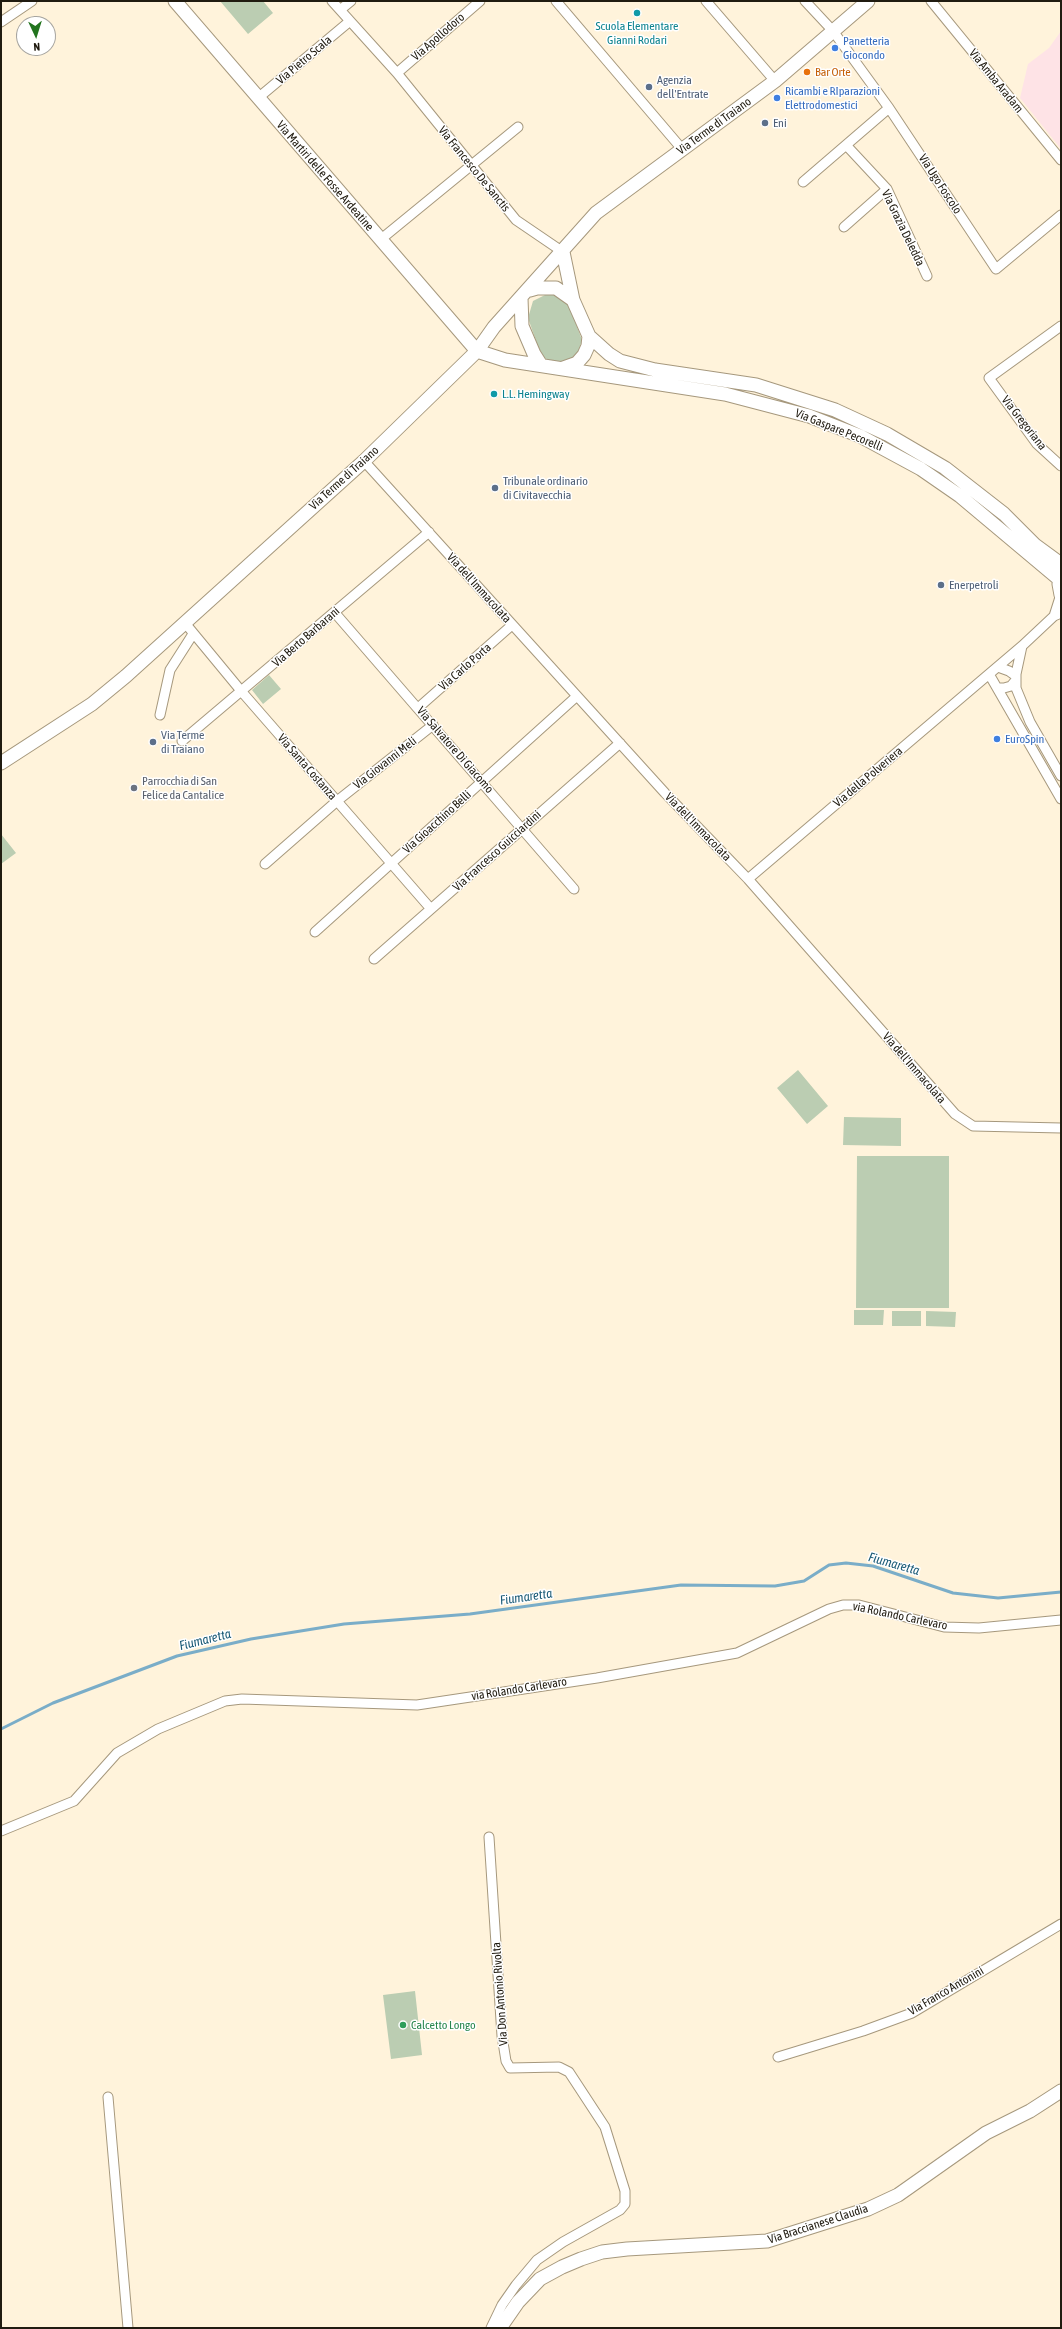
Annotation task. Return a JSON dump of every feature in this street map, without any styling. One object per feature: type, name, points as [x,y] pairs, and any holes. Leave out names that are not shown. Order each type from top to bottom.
[{"type":"street","points":[[1,22],[32,1]]},
{"type":"street","name":"Via Martiri delle Fosse Ardeatine","points":[[175,1],[477,351]]},
{"type":"street","name":"Via Francesco De Sanctis","points":[[332,1],[397,73],[516,220],[562,252]]},
{"type":"street","points":[[340,10],[351,1]]},
{"type":"street","name":"Via Apollodoro","points":[[397,73],[480,1]]},
{"type":"street","points":[[556,1],[682,149]]},
{"type":"street","points":[[706,1],[775,81]]},
{"type":"street","name":"Via Ugo Foscolo","points":[[805,1],[833,31],[889,108],[996,269],[1061,215]]},
{"type":"street","name":"Via Terme di Traiano","points":[[1,763],[92,704],[189,629],[477,351],[596,213],[775,81],[868,1]]},
{"type":"street","name":"Via Amba Aradam","points":[[931,1],[1061,160]]},
{"type":"street","name":"Via Pietro Scala","points":[[258,98],[350,21]]},
{"type":"street","points":[[804,182],[889,108]]},
{"type":"street","points":[[380,240],[518,127]]},
{"type":"street","name":"Via Grazia Deledda","points":[[846,145],[886,189],[927,276]]},
{"type":"street","points":[[844,227],[886,189]]},
{"type":"street","points":[[477,351],[504,360],[563,368],[577,363],[584,355],[588,346],[589,336],[573,300],[562,252]]},
{"type":"street","points":[[541,365],[534,354],[522,326],[526,294],[537,288],[556,288],[573,300]]},
{"type":"street","name":"Via Gregoriana","points":[[1061,326],[989,378],[1038,444],[1061,466]]},
{"type":"street","name":"Via Gaspare Pecorelli","points":[[589,336],[609,354],[620,361],[655,370],[756,385],[835,410],[887,434],[945,468],[982,497],[1035,545],[1061,564]]},
{"type":"street","name":"Via Gaspare Pecorelli","points":[[563,368],[725,394],[756,401],[809,416],[860,436],[921,469],[960,496],[1060,577],[1061,595]]},
{"type":"street","name":"Via dell'Immacolata","points":[[364,461],[512,626],[748,879],[955,1114],[974,1126],[1061,1128]]},
{"type":"street","name":"Via Berto Barbarani","points":[[182,741],[242,692],[429,532]]},
{"type":"street","points":[[1035,545],[1053,551],[1061,551]]},
{"type":"street","points":[[1016,678],[1009,671],[998,667],[1057,615],[1061,595]]},
{"type":"street","name":"Via Salvatore Di Giacomo","points":[[335,613],[574,889]]},
{"type":"street","name":"Via Carlo Porta","points":[[418,708],[512,626]]},
{"type":"street","name":"Via Terme di Traiano","points":[[160,715],[170,670],[189,629]]},
{"type":"street","name":"Via Santa Costanza","points":[[189,629],[431,909]]},
{"type":"street","points":[[1022,646],[1016,678],[1016,688],[1024,709],[1061,776]]},
{"type":"street","name":"Via della Polveriera","points":[[748,879],[998,667]]},
{"type":"street","points":[[988,674],[998,688],[1061,799]]},
{"type":"street","points":[[998,688],[1011,686],[1016,678]]},
{"type":"street","name":"Via Gioacchino Belli","points":[[315,932],[577,696]]},
{"type":"street","name":"Via Giovanni Meli","points":[[265,864],[337,801],[433,725]]},
{"type":"street","name":"Via Francesco Guicciardini","points":[[374,959],[620,743]]},
{"type":"street","name":"via Rolando Carlevaro","points":[[1,1831],[74,1801],[117,1753],[158,1729],[225,1701],[242,1699],[417,1705],[597,1678],[737,1653],[829,1609],[843,1605],[859,1605],[944,1627],[979,1628],[1061,1620]]},
{"type":"street","name":"Via Don Antonio Rivolta","points":[[490,1837],[502,2036],[506,2061],[510,2068],[559,2067],[569,2072],[605,2127],[625,2191],[625,2204],[620,2210],[563,2242],[537,2260],[509,2295],[491,2328]]},
{"type":"street","name":"Via Franco Antonini","points":[[778,2057],[863,2031],[912,2013],[1061,1924]]},
{"type":"street","name":"Via Braccianese Claudia","points":[[500,2328],[518,2302],[540,2280],[562,2266],[602,2252],[627,2249],[767,2241],[868,2209],[898,2195],[986,2133],[1030,2111],[1061,2091]]},
{"type":"street","points":[[108,2097],[128,2328]]},
{"type":"shaded area","points":[[1061,31],[1061,149],[1020,98],[1028,64],[1049,48]]},
{"type":"green space","points":[[220,1],[263,1],[273,13],[248,34]]},
{"type":"green space","points":[[549,293],[554,294],[568,302],[582,340],[577,356],[566,364],[552,363],[541,355],[528,318],[533,301]]},
{"type":"green space","points":[[269,675],[281,689],[263,704],[252,690]]},
{"type":"green space","points":[[1,834],[16,853],[1,864]]},
{"type":"green space","points":[[798,1070],[828,1106],[807,1124],[777,1088]]},
{"type":"green space","points":[[844,1117],[901,1118],[901,1146],[843,1145]]},
{"type":"green space","points":[[857,1156],[949,1156],[949,1308],[856,1308]]},
{"type":"green space","points":[[854,1310],[884,1310],[883,1325],[854,1325]]},
{"type":"green space","points":[[892,1311],[921,1311],[921,1326],[892,1326]]},
{"type":"green space","points":[[926,1311],[956,1312],[955,1327],[926,1326]]},
{"type":"green space","name":"Calcetto Longo","points":[[415,1991],[422,2055],[391,2059],[383,1995]]},
{"type":"waterway","name":"Fiumaretta","points":[[1,1729],[53,1703],[177,1656],[251,1639],[344,1624],[470,1614],[681,1585],[775,1586],[804,1581],[829,1565],[846,1563],[873,1566],[953,1593],[998,1598],[1061,1592]]},
{"type":"place","name":"Scuola Elementare Gianni Rodari","points":[[637,13]]},
{"type":"place","name":"Panetteria Giocondo","points":[[835,48]]},
{"type":"place","name":"Bar Orte","points":[[807,72]]},
{"type":"place","name":"Agenzia dell'Entrate","points":[[649,87]]},
{"type":"place","name":"Ricambi e RIparazioni Elettrodomestici","points":[[777,98]]},
{"type":"place","name":"Eni","points":[[765,123]]},
{"type":"place","name":"L.L. Hemingway","points":[[494,394]]},
{"type":"place","name":"Tribunale ordinario di Civitavecchia","points":[[495,488]]},
{"type":"place","name":"Enerpetroli","points":[[941,585]]},
{"type":"place","name":"EuroSpin","points":[[997,739]]},
{"type":"place","name":"Via Terme di Traiano","points":[[153,742]]},
{"type":"place","name":"Parrocchia di San Felice da Cantalice","points":[[134,788]]},
{"type":"place","name":"Calcetto Longo","points":[[403,2025]]}]
